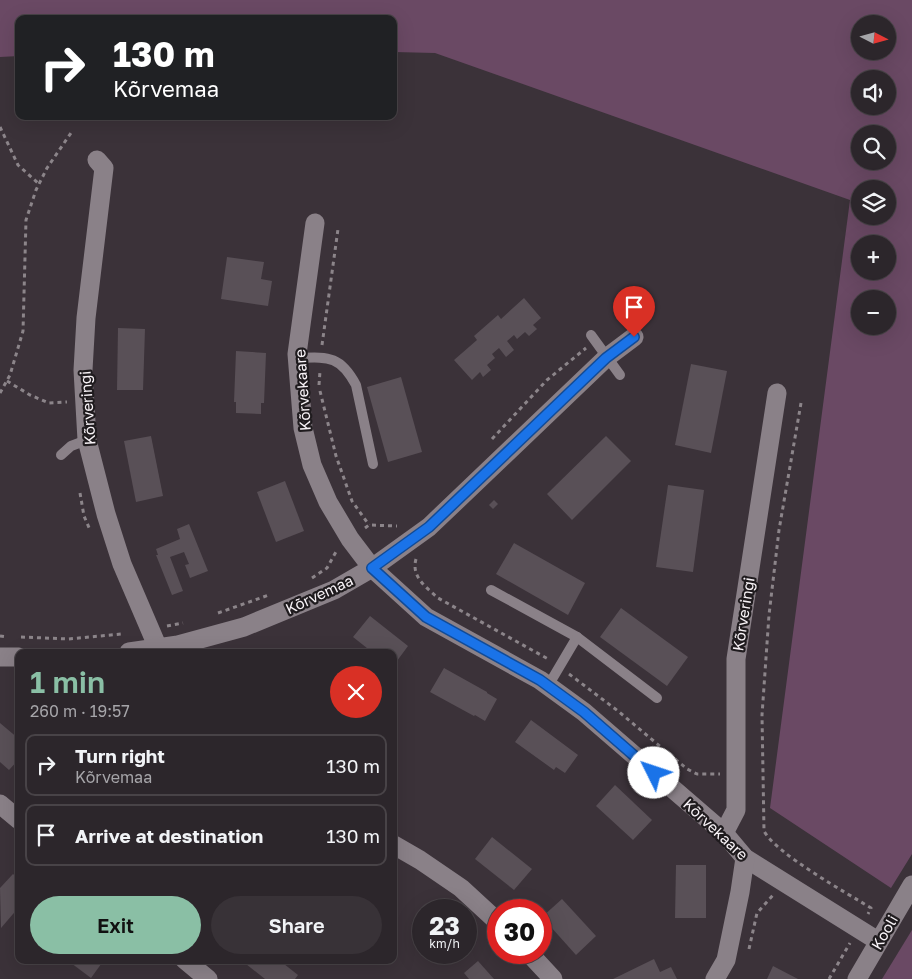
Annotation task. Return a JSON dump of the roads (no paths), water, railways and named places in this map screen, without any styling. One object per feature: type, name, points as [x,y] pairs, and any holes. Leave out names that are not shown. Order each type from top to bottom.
[{"type":"street","name":"Kõrveringi","points":[[97,160],[104,168],[86,318],[83,370],[87,440],[106,514],[122,564],[158,648]]},
{"type":"street","name":"Kõrvekaare","points":[[315,223],[297,358],[302,428],[312,464],[328,502],[350,539],[372,568],[426,617],[548,686],[584,712],[724,834],[745,858],[878,941]]},
{"type":"street","name":"Kõrvemaa","points":[[151,649],[179,649],[244,627],[334,590],[372,568],[429,527],[606,358],[634,337]]},
{"type":"street","name":"Kõrveringi","points":[[724,834],[736,810],[736,659],[777,393]]},
{"type":"street","points":[[0,657],[15,657]]},
{"type":"street","points":[[0,804],[15,817]]},
{"type":"street","points":[[397,847],[462,888],[487,912]]},
{"type":"street","points":[[715,979],[726,960],[745,858]]},
{"type":"street","name":"Kooli","points":[[857,979],[878,941],[906,907],[912,886]]},
{"type":"street","points":[[190,964],[208,979]]},
{"type":"street","points":[[539,964],[553,979]]},
{"type":"lane","points":[[592,338],[620,375]]},
{"type":"lane","points":[[297,358],[320,357],[337,361],[350,373],[356,385],[373,464]]},
{"type":"lane","points":[[61,455],[71,446],[87,440]]},
{"type":"lane","points":[[491,590],[576,637],[657,698]]},
{"type":"lane","points":[[548,686],[576,637]]}]
